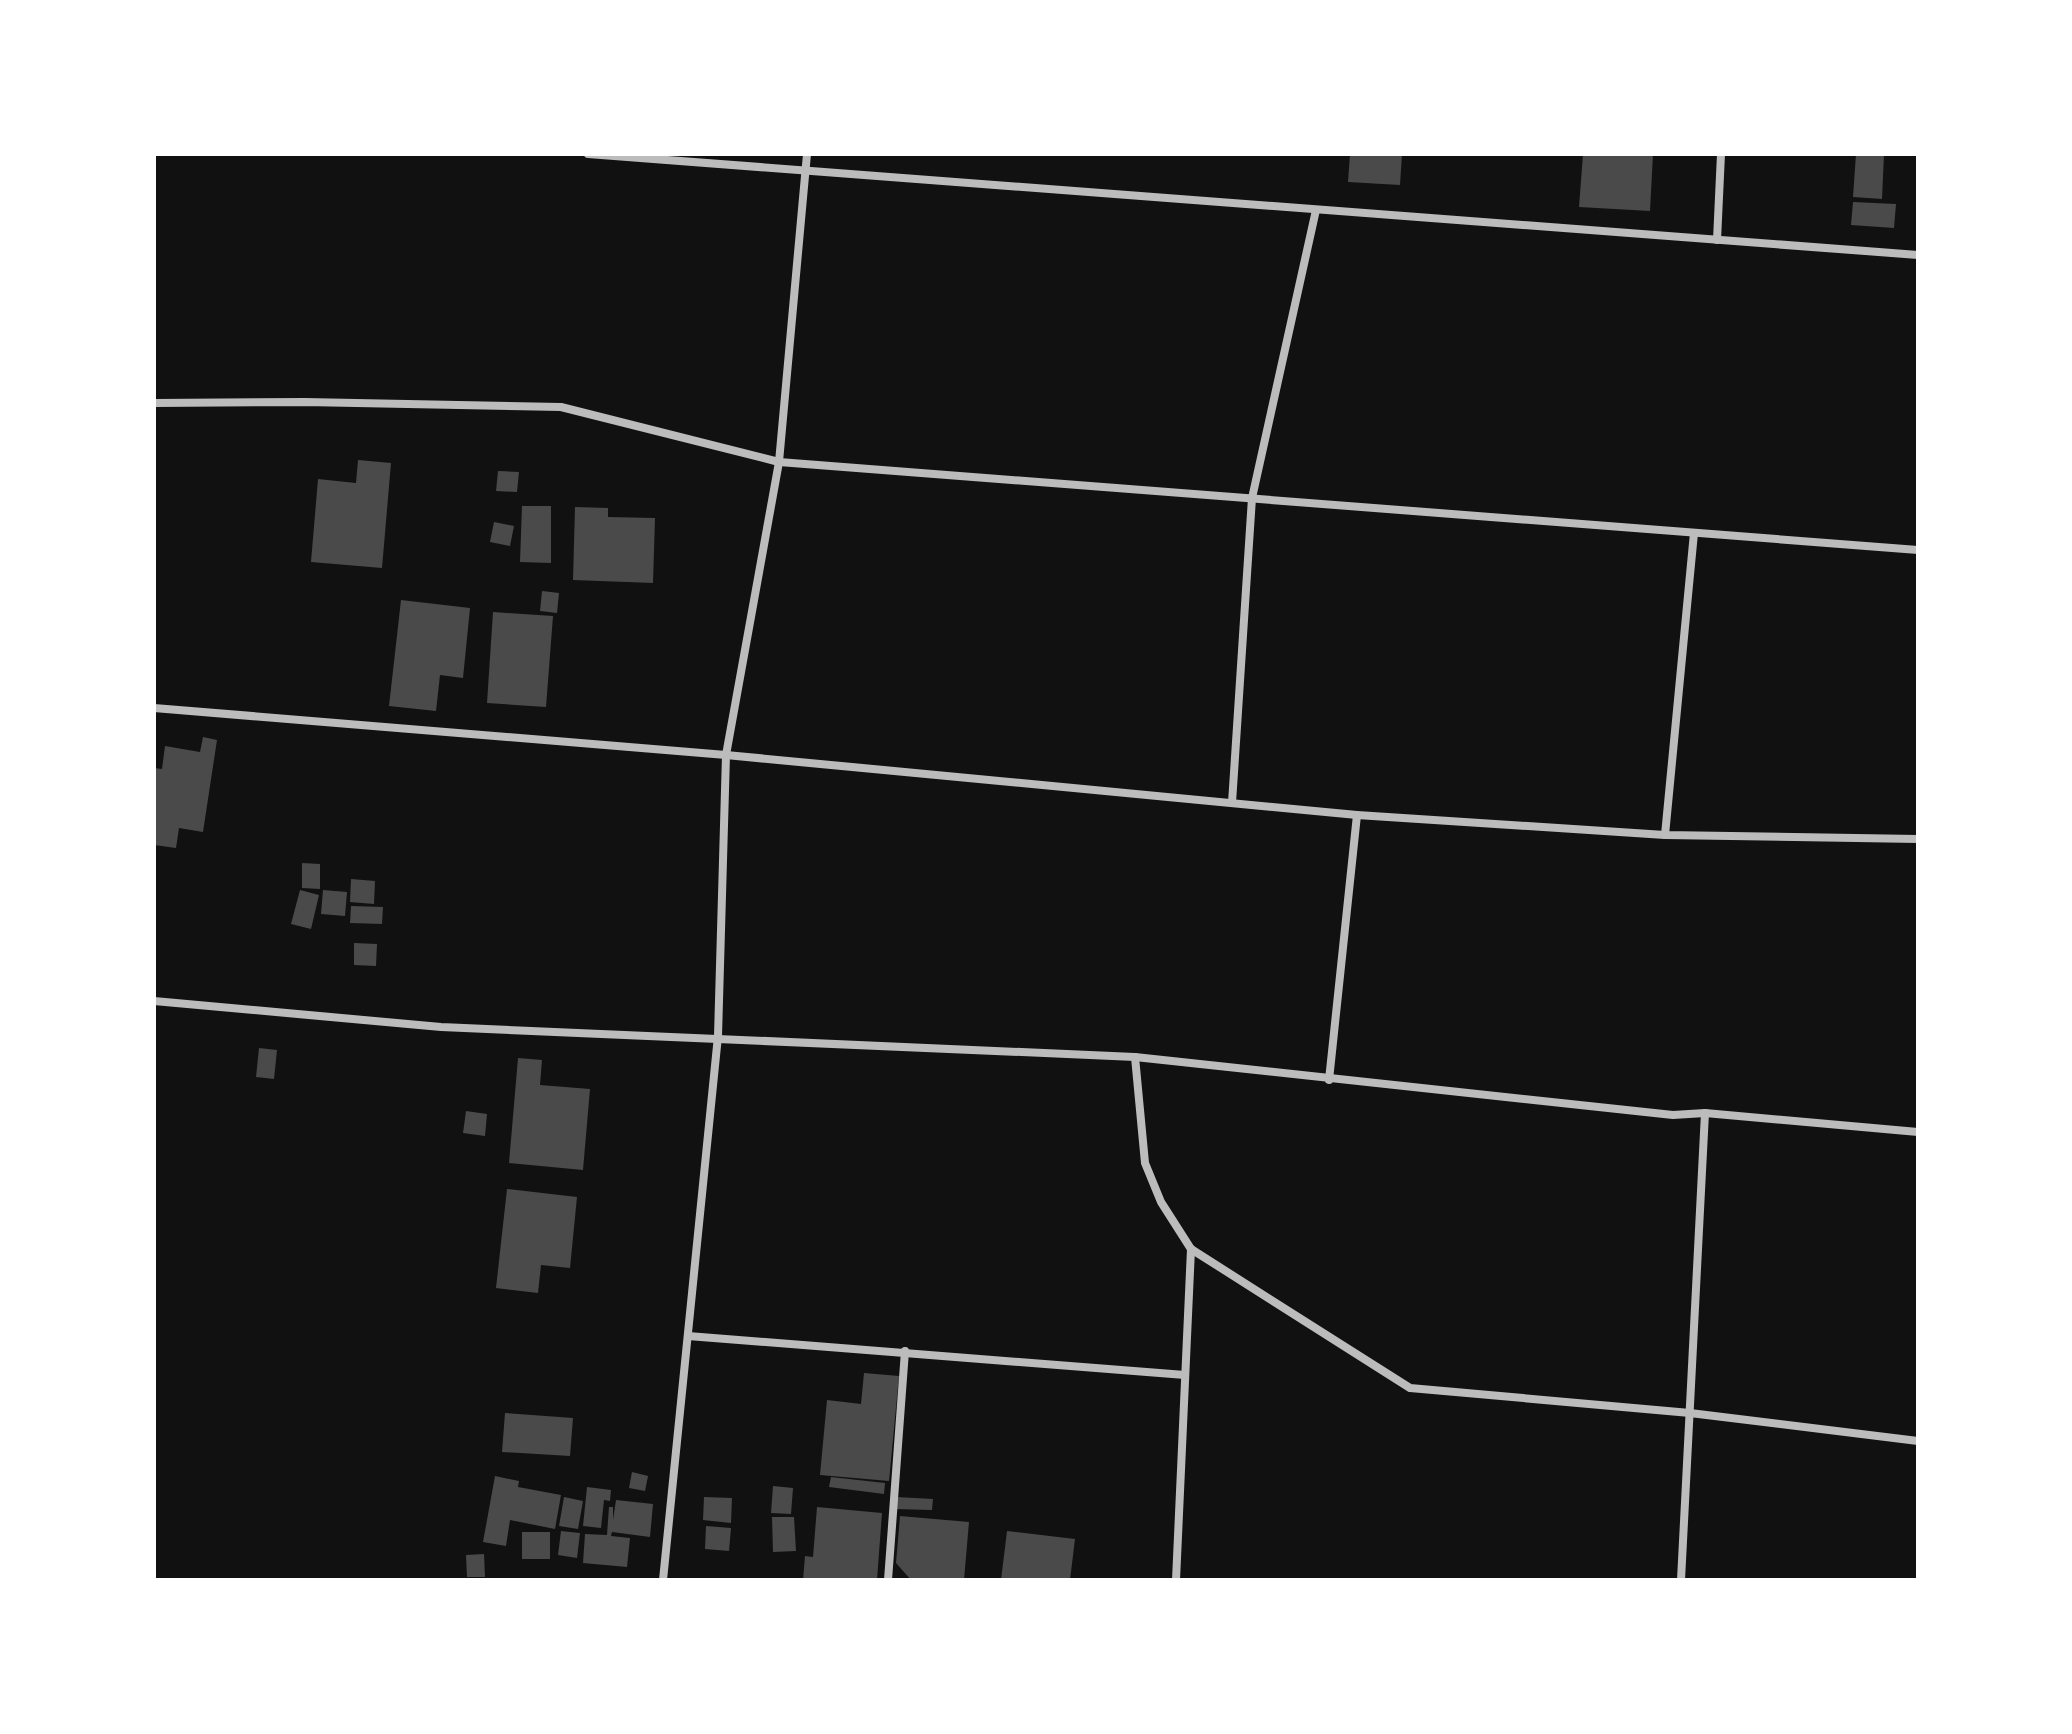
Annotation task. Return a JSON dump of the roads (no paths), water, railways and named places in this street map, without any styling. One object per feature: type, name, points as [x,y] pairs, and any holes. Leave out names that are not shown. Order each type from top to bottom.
[{"type":"street","points":[[588,154],[1918,255]]},
{"type":"street","points":[[663,1580],[718,1036],[726,755],[779,462],[807,154]]},
{"type":"street","points":[[1717,240],[1721,154]]},
{"type":"street","points":[[1232,803],[1252,498],[1316,210]]},
{"type":"street","points":[[154,403],[305,402],[561,407],[779,462],[1918,550]]},
{"type":"street","points":[[1665,835],[1694,533]]},
{"type":"street","points":[[154,708],[726,755],[1357,815],[1665,835],[1918,839]]},
{"type":"street","points":[[1329,1080],[1357,815]]},
{"type":"street","points":[[154,1001],[441,1027],[718,1036],[1135,1057],[1673,1115],[1705,1113],[1918,1132]]},
{"type":"street","points":[[1135,1057],[1145,1163],[1161,1202],[1191,1249],[1410,1388],[1690,1413],[1918,1441]]},
{"type":"street","points":[[1681,1580],[1705,1113]]},
{"type":"street","points":[[1176,1580],[1191,1249]]},
{"type":"street","points":[[688,1336],[1185,1375]]},
{"type":"street","points":[[888,1580],[905,1351]]}]
